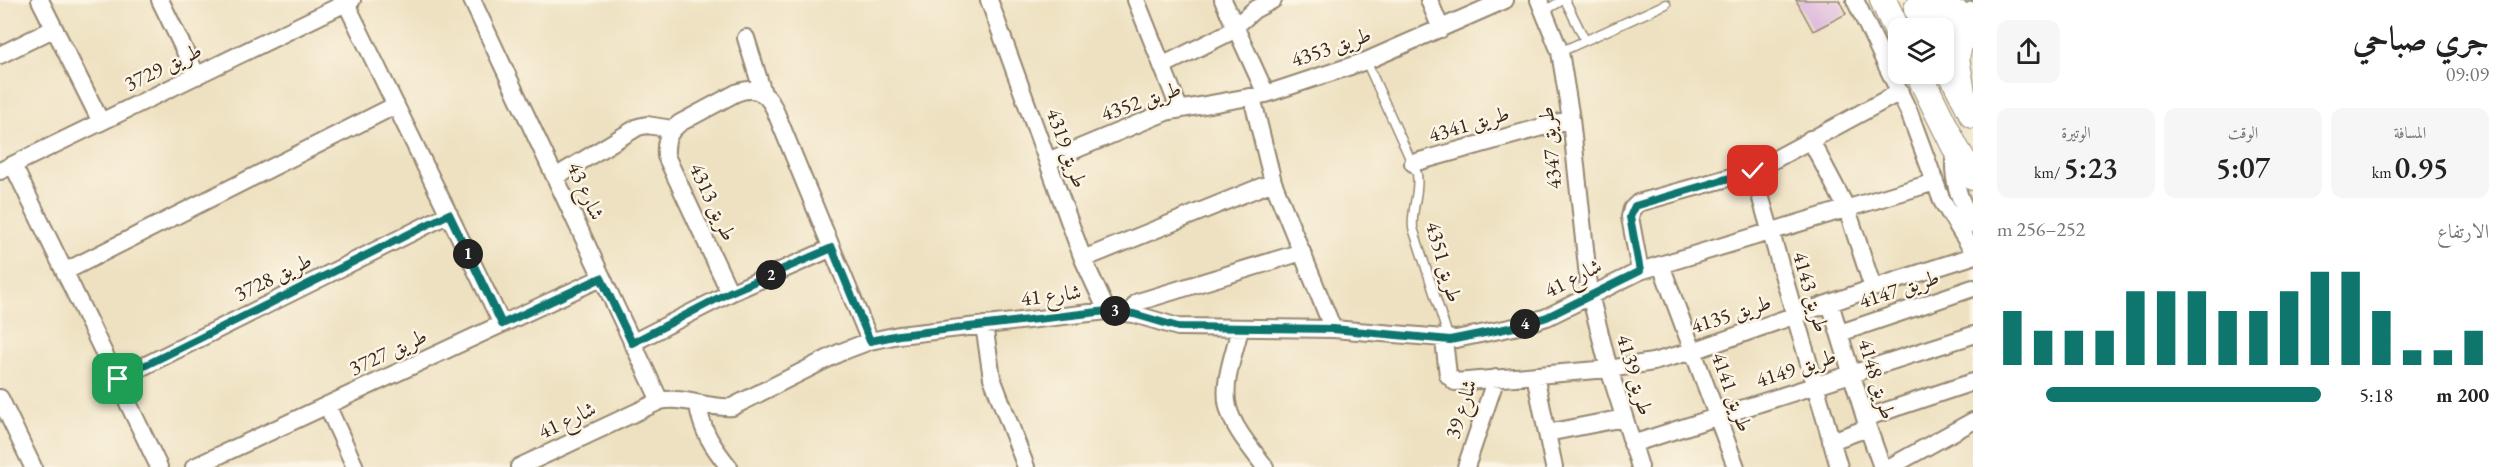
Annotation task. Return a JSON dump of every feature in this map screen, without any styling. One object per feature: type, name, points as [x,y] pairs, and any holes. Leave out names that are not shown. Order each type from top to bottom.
[{"type":"main road","points":[[1883,0],[1891,18]]},
{"type":"main road","points":[[1922,16],[1938,14],[1963,21],[1956,58],[1962,92]]},
{"type":"main road","points":[[1954,78],[1973,115]]},
{"type":"main road","points":[[1924,84],[1955,147],[1973,177]]},
{"type":"street","points":[[40,0],[101,122]]},
{"type":"street","points":[[160,0],[197,76]]},
{"type":"street","name":"شارع 43","points":[[472,0],[660,401]]},
{"type":"street","name":"طريق 4319","points":[[989,0],[1083,259],[1107,311]]},
{"type":"street","points":[[1136,0],[1179,108]]},
{"type":"street","points":[[1223,0],[1259,95],[1273,183],[1333,329]]},
{"type":"street","points":[[1162,66],[1234,28],[1254,10],[1273,0]]},
{"type":"street","points":[[1429,0],[1441,29]]},
{"type":"street","name":"طريق 4353","points":[[1259,95],[1366,61],[1504,0]]},
{"type":"street","points":[[1854,0],[1900,92],[1946,209],[1973,251]]},
{"type":"street","name":"طريق 3729","points":[[7,168],[349,1],[396,105],[502,324]]},
{"type":"street","name":"طريق 4347","points":[[1541,5],[1560,52],[1571,118],[1590,295]]},
{"type":"street","points":[[0,56],[54,29]]},
{"type":"street","points":[[746,39],[763,93]]},
{"type":"street","points":[[555,177],[638,127],[647,124],[672,129],[744,90],[763,93],[770,99],[774,108],[870,341]]},
{"type":"street","points":[[1640,271],[1630,217],[1635,206],[1753,171],[1900,92]]},
{"type":"street","name":"طريق 4352","points":[[1048,161],[1179,108],[1259,95]]},
{"type":"street","points":[[66,271],[396,105]]},
{"type":"street","name":"طريق 4341","points":[[1413,163],[1571,118]]},
{"type":"street","name":"طريق 4313","points":[[672,129],[665,146],[666,156],[730,292]]},
{"type":"street","points":[[1810,139],[1847,209],[1873,288]]},
{"type":"street","points":[[1955,147],[1953,167],[1955,186],[1963,208],[1973,224]]},
{"type":"street","points":[[7,168],[66,271],[159,467]]},
{"type":"street","points":[[1753,171],[1771,233]]},
{"type":"street","name":"شارع 41","points":[[519,467],[660,401],[681,399],[721,408],[743,403],[841,352],[870,341],[984,325],[1107,311],[1134,314],[1178,327],[1333,329],[1447,340],[1533,322],[1640,271],[1935,182]]},
{"type":"street","points":[[1083,259],[1273,183]]},
{"type":"street","name":"طريق 3728","points":[[118,379],[449,214]]},
{"type":"street","name":"طريق 4143","points":[[1771,233],[1839,467]]},
{"type":"street","points":[[632,343],[730,292],[832,248]]},
{"type":"street","points":[[1134,314],[1134,307],[1138,302],[1302,252]]},
{"type":"street","name":"طريق 4135","points":[[1496,378],[1609,369],[1653,362],[1796,317],[1873,288],[1973,256]]},
{"type":"street","name":"طريق 4141","points":[[1661,265],[1736,467]]},
{"type":"street","name":"طريق 3727","points":[[194,467],[601,278]]},
{"type":"street","name":"طريق 4147","points":[[1840,333],[1973,288]]},
{"type":"street","name":"طريق 4139","points":[[1590,295],[1609,369],[1640,467]]},
{"type":"street","name":"طريق 4148","points":[[1830,303],[1866,423],[1882,467]]},
{"type":"street","points":[[984,325],[992,378],[1026,467]]},
{"type":"street","points":[[1240,328],[1228,379],[1227,405],[1232,418],[1264,467]]},
{"type":"street","name":"طريق 4149","points":[[1632,444],[1973,335]]},
{"type":"street","name":"شارع 39","points":[[1447,340],[1448,375],[1452,381],[1496,378],[1466,467]]},
{"type":"street","points":[[1535,375],[1554,467]]},
{"type":"street","points":[[1831,441],[1866,423],[1973,381]]},
{"type":"street","points":[[0,398],[30,466]]},
{"type":"street","points":[[698,404],[699,416],[708,439],[729,467]]},
{"type":"street","points":[[327,405],[355,467]]},
{"type":"street","points":[[1547,433],[1624,418]]},
{"type":"street","points":[[1890,467],[1973,421]]},
{"type":"lane","points":[[1541,5],[1564,0],[1585,40]]},
{"type":"lane","points":[[1560,52],[1666,4]]},
{"type":"lane","name":"طريق 4351","points":[[1366,61],[1413,163],[1419,184],[1413,213],[1413,228],[1447,340]]},
{"type":"building","points":[[1796,0],[1839,0],[1846,14],[1813,31]]},
{"type":"route","points":[[118,379],[449,214],[502,324],[601,278],[632,343],[730,292],[832,248],[870,341],[899,335],[1107,311],[1134,314],[1178,327],[1333,329],[1444,340],[1456,339],[1519,326],[1547,317],[1640,271],[1630,217],[1635,206],[1753,171]]}]
